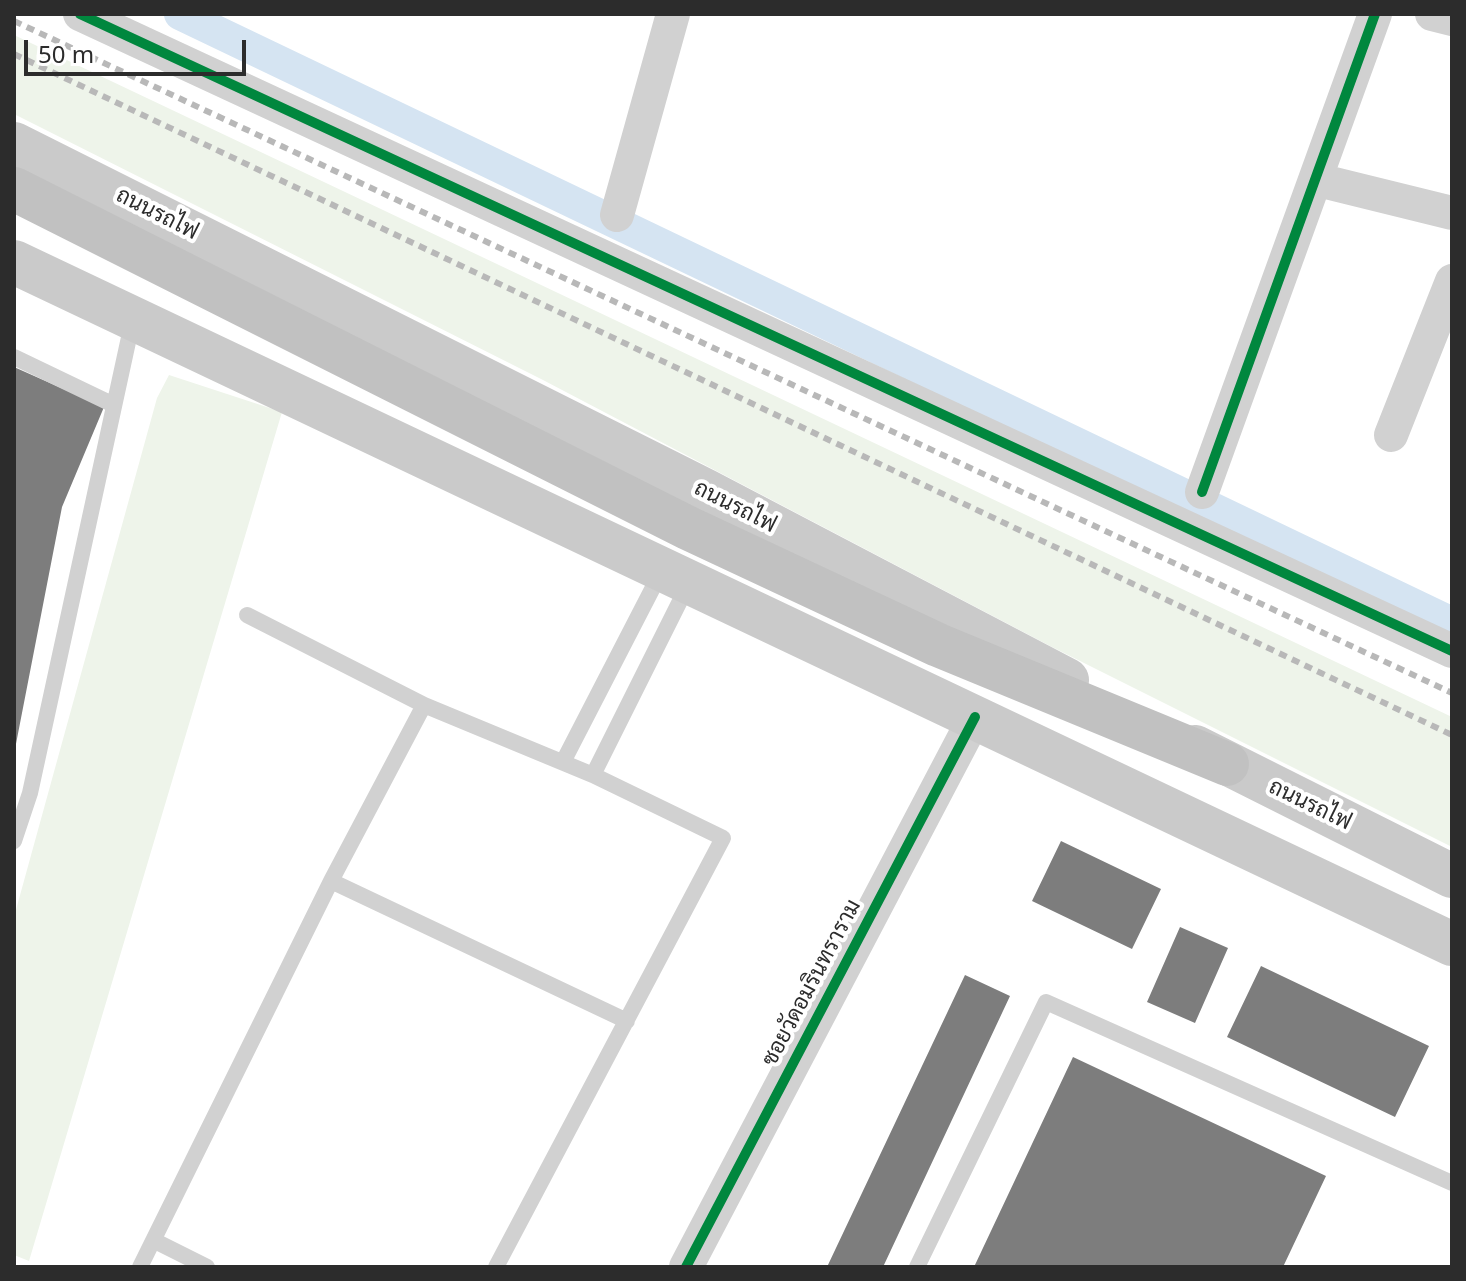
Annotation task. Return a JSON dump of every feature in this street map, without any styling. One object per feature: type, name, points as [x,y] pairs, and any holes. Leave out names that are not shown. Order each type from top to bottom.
[{"type":"highway","points":[[14,189],[688,528],[938,645],[1227,764]]},
{"type":"main road","name":"ถนนรถไฟ","points":[[24,151],[692,484],[1227,764],[1452,876]]},
{"type":"main road","points":[[14,262],[1452,944]]},
{"type":"street","points":[[80,14],[1452,651]]},
{"type":"street","points":[[617,215],[673,14]]},
{"type":"street","points":[[1202,492],[1318,180],[1375,14]]},
{"type":"street","points":[[1432,14],[1452,19]]},
{"type":"street","points":[[1318,180],[1452,213]]},
{"type":"street","points":[[1391,435],[1452,281]]},
{"type":"street","name":"ซอยวัดอมรินทราราม","points":[[686,1267],[975,717]]},
{"type":"lane","points":[[14,841],[30,793],[133,318]]},
{"type":"lane","points":[[14,357],[114,405]]},
{"type":"lane","points":[[563,762],[677,574]]},
{"type":"lane","points":[[593,775],[677,574]]},
{"type":"lane","points":[[247,615],[424,705],[593,775],[723,838],[496,1267]]},
{"type":"lane","points":[[140,1267],[331,881],[424,705]]},
{"type":"lane","points":[[331,881],[627,1021]]},
{"type":"lane","points":[[917,1267],[1046,1002],[1452,1183]]},
{"type":"lane","points":[[155,1241],[207,1267]]},
{"type":"shaded area","points":[[14,35],[1452,717],[1452,847],[1052,647],[543,380],[14,114]]},
{"type":"shaded area","points":[[169,375],[282,412],[29,1261],[14,1255],[14,917],[157,398]]},
{"type":"building","points":[[14,367],[104,407],[62,507],[15,749]]},
{"type":"building","points":[[1061,841],[1161,889],[1132,949],[1032,901]]},
{"type":"building","points":[[1180,927],[1228,948],[1195,1023],[1147,1002]]},
{"type":"building","points":[[1261,966],[1429,1046],[1395,1117],[1227,1037]]},
{"type":"building","points":[[965,975],[1010,996],[883,1267],[827,1267]]},
{"type":"building","points":[[1073,1057],[1326,1176],[1283,1267],[974,1267]]},
{"type":"waterway","points":[[180,14],[1452,623]]},
{"type":"railway","points":[[14,21],[1452,693]]},
{"type":"railway","points":[[14,54],[1452,735]]},
{"type":"cycle path","points":[[80,14],[1452,651]]},
{"type":"cycle path","points":[[1202,492],[1375,14]]},
{"type":"cycle path","points":[[686,1267],[975,717]]}]
